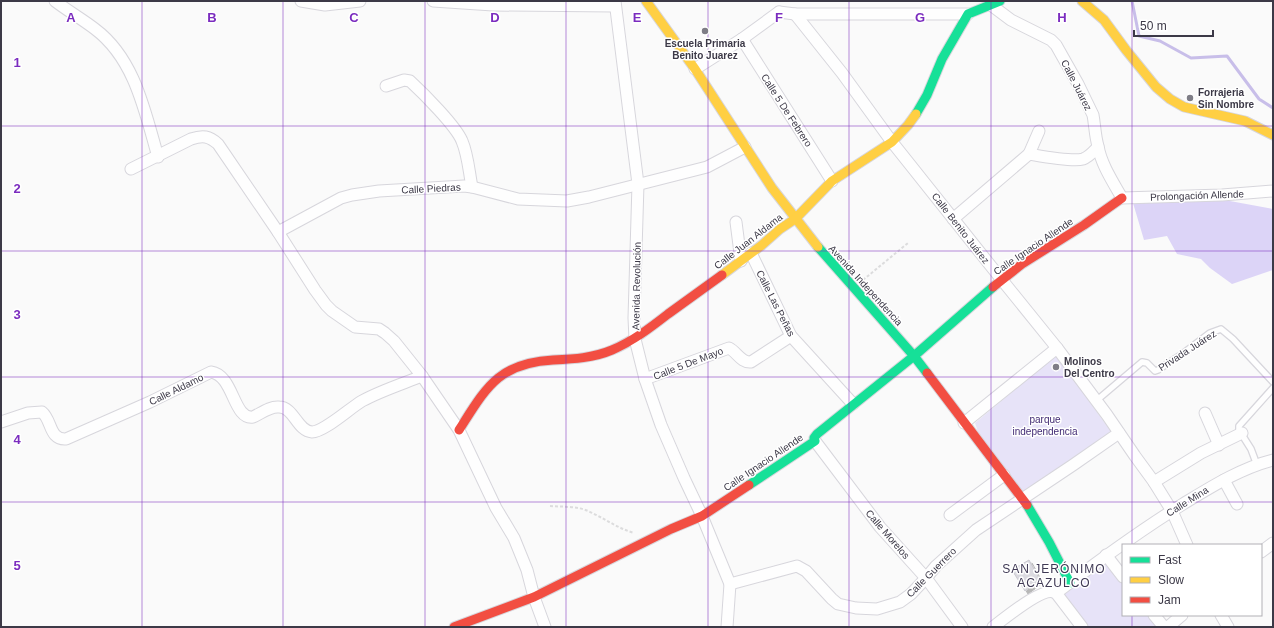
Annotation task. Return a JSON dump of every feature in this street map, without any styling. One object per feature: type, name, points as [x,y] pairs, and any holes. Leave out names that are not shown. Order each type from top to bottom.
[{"type":"street","points":[[55,1],[96,29],[106,38],[128,67],[144,108],[158,157]]},
{"type":"street","points":[[301,1],[325,5],[360,1]]},
{"type":"street","points":[[433,1],[494,5],[615,3]]},
{"type":"street","name":"Avenida Independencia","points":[[646,1],[695,69],[772,188],[795,219],[853,289],[914,356],[1023,499],[1049,542],[1070,583]]},
{"type":"street","points":[[1082,1],[1104,20],[1156,87],[1170,99],[1184,107],[1245,121],[1273,135]]},
{"type":"street","name":"Avenida Revolución","points":[[615,3],[638,184],[634,318],[635,338],[644,379],[664,432],[702,516],[730,584],[727,627]]},
{"type":"street","points":[[695,69],[742,39],[779,6],[795,14],[968,14],[996,3]]},
{"type":"street","name":"Calle Juárez","points":[[996,3],[1011,20],[1051,40],[1056,45],[1078,84],[1093,115],[1096,126],[1098,147],[1106,168],[1122,198]]},
{"type":"street","name":"Calle Benito Juárez","points":[[795,14],[842,73],[892,142],[1058,348],[1154,482],[1172,511],[1187,544]]},
{"type":"street","name":"Calle Juan Aldama","points":[[459,430],[481,397],[505,372],[524,363],[597,356],[635,338],[752,253],[780,229],[795,219],[832,181],[892,142],[918,112],[942,59],[968,14]]},
{"type":"street","name":"Calle 5 De Febrero","points":[[742,39],[832,181]]},
{"type":"street","points":[[386,86],[404,80],[410,82],[458,132],[463,142],[472,187]]},
{"type":"street","points":[[953,219],[1029,154],[1039,131]]},
{"type":"street","points":[[131,169],[200,136],[208,137],[218,144],[278,232],[315,290],[332,311],[355,327],[379,329],[385,332],[422,376],[459,430],[496,508],[514,538],[527,570],[534,597],[545,627]]},
{"type":"street","name":"Calle Piedras","points":[[278,232],[341,198],[352,195],[379,191],[464,186],[518,200],[567,201],[589,197],[707,167],[745,147]]},
{"type":"street","points":[[1029,154],[1075,160],[1091,155],[1098,147]]},
{"type":"street","name":"Prolongación Allende","points":[[1122,198],[1273,192]]},
{"type":"street","name":"Calle Ignacio Allende","points":[[454,627],[534,597],[671,529],[702,516],[815,442],[814,438],[817,434],[914,356],[1022,264],[1084,225],[1122,198]]},
{"type":"street","points":[[736,222],[741,261]]},
{"type":"street","name":"Calle Las Peñas","points":[[752,253],[792,336],[853,404]]},
{"type":"street","name":"Calle 5 De Mayo","points":[[644,379],[729,348],[744,361],[751,362],[792,336]]},
{"type":"street","points":[[964,423],[1058,348]]},
{"type":"street","name":"Calle Aldamo","points":[[1,422],[28,413],[42,412],[54,434],[60,439],[66,439],[150,402],[210,372],[215,373],[225,380],[238,408],[246,416],[250,418],[273,407],[279,406],[288,411],[303,428],[312,432],[322,429],[362,401],[422,376]]},
{"type":"street","points":[[1205,413],[1220,445]]},
{"type":"street","name":"Calle Guerrero","points":[[730,584],[797,566],[806,570],[832,600],[838,604],[856,608],[878,609],[900,602],[911,594],[940,561],[976,530],[1119,433]]},
{"type":"street","points":[[1154,482],[1201,453],[1242,433]]},
{"type":"street","name":"Calle Morelos","points":[[815,442],[880,527],[926,578],[962,627]]},
{"type":"street","name":"Calle Mina","points":[[1056,593],[1141,530],[1213,485],[1257,465],[1273,460]]},
{"type":"street","points":[[950,515],[1004,475]]},
{"type":"street","points":[[1224,480],[1237,504]]},
{"type":"street","points":[[1262,551],[1273,543]]},
{"type":"street","points":[[1107,555],[1122,575]]},
{"type":"street","points":[[993,627],[1015,610],[1048,592],[1056,593],[1082,627]]},
{"type":"street","points":[[1155,616],[1164,627]]},
{"type":"street","points":[[1168,627],[1181,616]]},
{"type":"street","points":[[1222,616],[1228,627]]},
{"type":"lane","name":"Privada Juárez","points":[[1096,401],[1142,362],[1147,363],[1155,371],[1158,370],[1185,352],[1210,332],[1221,328],[1273,382]]},
{"type":"lane","points":[[1257,465],[1239,428],[1240,423],[1273,388]]},
{"type":"path","points":[[853,289],[908,243]]},
{"type":"path","points":[[550,506],[580,508],[620,528],[637,533]]},
{"type":"green space","name":"parque independencia","points":[[1056,355],[1112,433],[1025,496],[981,441],[975,423]]},
{"type":"green space","points":[[1105,557],[1122,579],[1122,616],[1152,616],[1160,627],[1086,627],[1060,595]]},
{"type":"shaded area","points":[[1219,199],[1273,209],[1273,270],[1232,284],[1210,268],[1201,259],[1177,254],[1167,236],[1144,240],[1133,203]]},
{"type":"building","points":[[1029,560],[1040,580],[1025,591],[1012,570]]},
{"type":"waterway","points":[[1132,1],[1139,36],[1160,41],[1191,58],[1227,56],[1259,99],[1273,108]]},
{"type":"traffic: fast","points":[[916,114],[927,95],[942,59],[968,14],[1000,1]]},
{"type":"traffic: fast","points":[[818,247],[914,356],[927,373]]},
{"type":"traffic: fast","points":[[749,485],[815,441],[814,438],[817,434],[914,356],[993,287]]},
{"type":"traffic: fast","points":[[1027,505],[1049,542],[1070,583]]},
{"type":"traffic: slow","points":[[646,1],[695,69],[772,188],[818,247]]},
{"type":"traffic: slow","points":[[1082,1],[1104,20],[1156,87],[1170,99],[1184,107],[1245,121],[1273,135]]},
{"type":"traffic: slow","points":[[722,275],[795,219],[832,181],[892,142],[916,114]]},
{"type":"traffic: jam","points":[[993,287],[1022,264],[1084,225],[1122,198]]},
{"type":"traffic: jam","points":[[459,430],[486,390],[506,372],[519,366],[534,362],[583,358],[612,350],[641,334],[722,275]]},
{"type":"traffic: jam","points":[[927,373],[1027,505]]},
{"type":"traffic: jam","points":[[454,627],[534,597],[671,529],[702,516],[749,485]]},
{"type":"place","name":"Escuela Primaria Benito Juarez","points":[[705,31]]},
{"type":"place","name":"Forrajeria Sin Nombre","points":[[1190,98]]},
{"type":"place","name":"Molinos Del Centro","points":[[1056,367]]},
{"type":"district","name":"SAN JERÓNIMO ACAZULCO","points":[[1054,576]]}]
